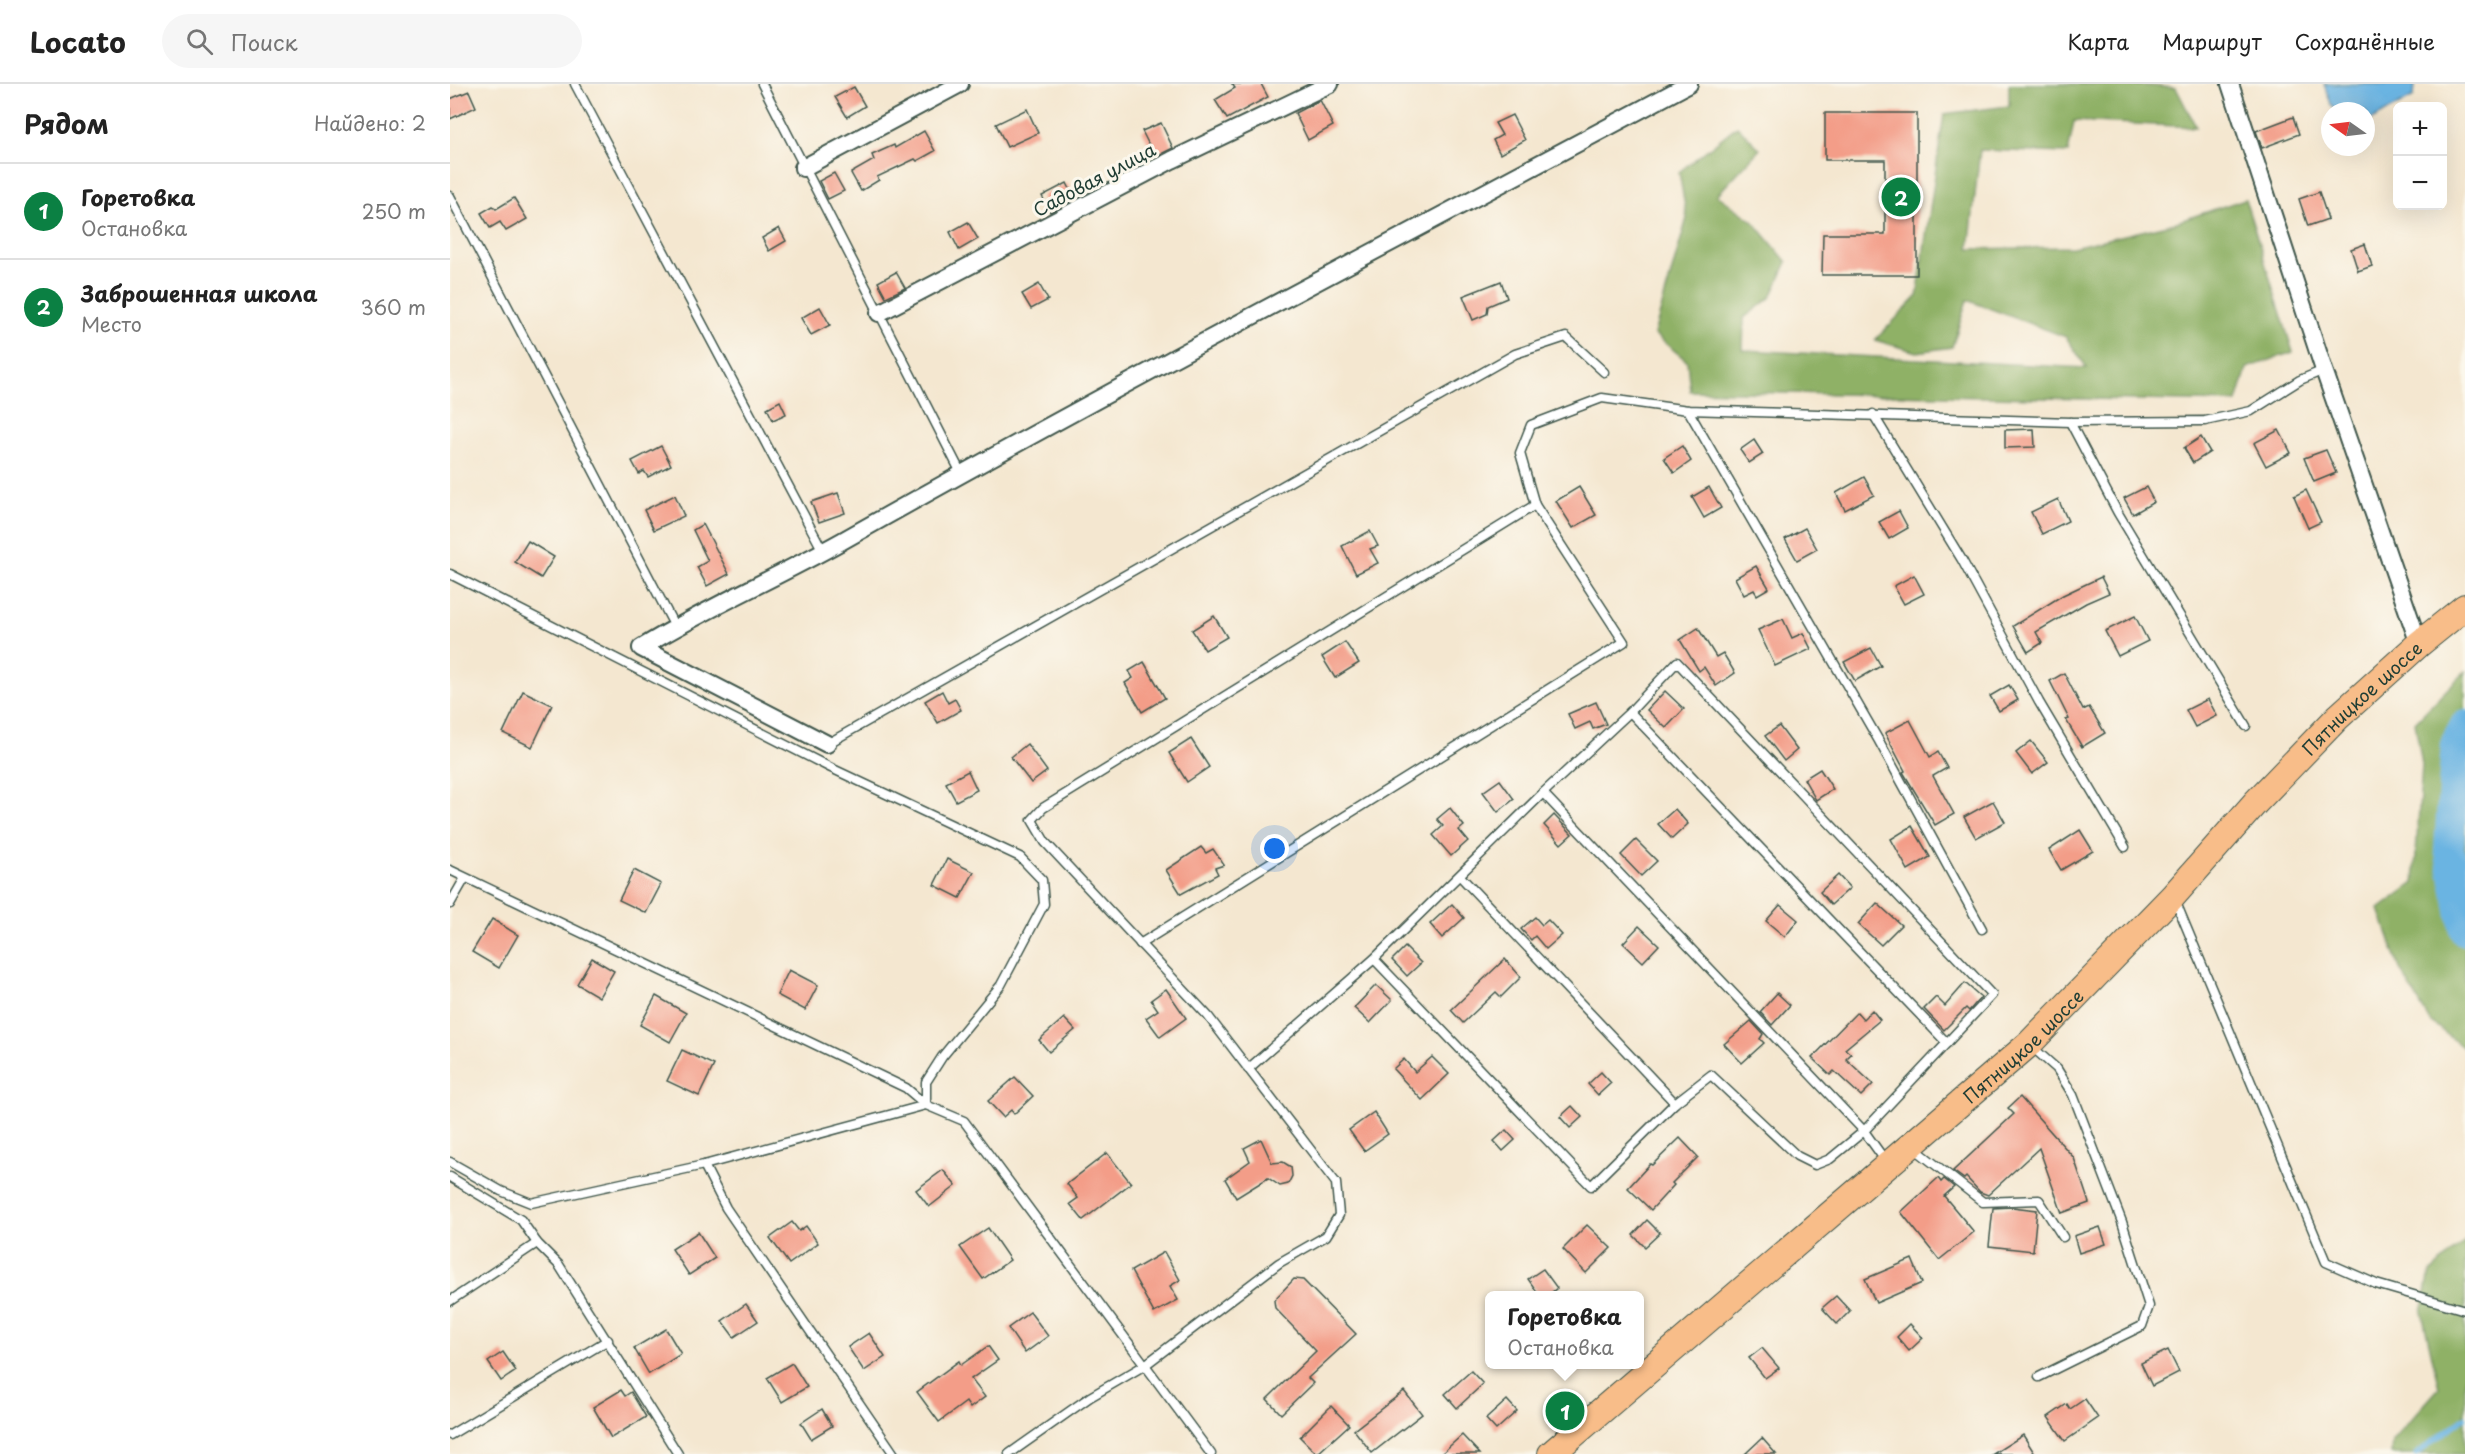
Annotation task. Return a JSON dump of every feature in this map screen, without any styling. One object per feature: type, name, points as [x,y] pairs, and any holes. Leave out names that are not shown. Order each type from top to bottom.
[{"type":"main road","name":"Пятницкое шоссе","points":[[1551,1454],[2029,1044],[2173,896],[2256,802],[2338,717],[2419,644],[2465,607]]},
{"type":"street","points":[[803,168],[960,84]]},
{"type":"street","name":"Садовая улица","points":[[879,313],[1172,160],[1330,84]]},
{"type":"street","points":[[828,744],[641,648],[675,627],[823,551],[962,473],[1689,84]]},
{"type":"street","points":[[2230,84],[2324,370],[2419,644]]},
{"type":"lane","points":[[575,84],[823,551]]},
{"type":"lane","points":[[762,84],[803,168],[962,473]]},
{"type":"lane","points":[[450,196],[675,627]]},
{"type":"lane","points":[[828,744],[1515,354],[1566,337],[1604,372]]},
{"type":"lane","points":[[1140,944],[1624,642],[1535,504],[1520,453],[1531,425],[1602,398],[1688,410],[2070,422],[2205,421],[2252,411],[2300,380],[2324,370]]},
{"type":"lane","points":[[1688,410],[1879,741],[1982,929]]},
{"type":"lane","points":[[1872,414],[1962,560],[2039,702],[2125,847]]},
{"type":"lane","points":[[2070,422],[2118,513],[2246,726]]},
{"type":"lane","points":[[1009,1454],[1090,1398],[1146,1365],[1279,1263],[1326,1236],[1339,1215],[1336,1183],[1208,1017],[1045,842],[1032,820],[1043,808],[1535,504]]},
{"type":"lane","points":[[450,574],[831,768],[1020,857],[1042,879],[1044,904],[1001,986],[942,1057],[926,1082],[926,1105]]},
{"type":"lane","points":[[1248,1069],[1374,959],[1542,793],[1630,712],[1677,662],[1992,995],[1864,1131],[1830,1159],[1815,1165],[1797,1156],[1711,1075],[1675,1102],[1591,1186],[1374,959]]},
{"type":"lane","points":[[1630,712],[1947,1043]]},
{"type":"lane","points":[[1542,793],[1864,1131],[1889,1166]]},
{"type":"lane","points":[[450,870],[906,1088],[926,1105],[964,1121],[1211,1454]]},
{"type":"lane","points":[[1460,876],[1675,1102]]},
{"type":"lane","points":[[450,904],[465,878]]},
{"type":"lane","points":[[2173,896],[2326,1262],[2376,1284],[2463,1310]]},
{"type":"lane","points":[[2029,1044],[2057,1070],[2073,1095],[2122,1222],[2149,1306],[2142,1326],[2039,1377]]},
{"type":"lane","points":[[450,1162],[501,1191],[531,1203],[704,1166],[926,1105]]},
{"type":"lane","points":[[1912,1146],[1965,1191],[1983,1202],[2039,1200],[2063,1237]]},
{"type":"lane","points":[[704,1166],[726,1208],[894,1454]]},
{"type":"lane","points":[[450,1177],[521,1220],[537,1243],[559,1265],[678,1454]]},
{"type":"lane","points":[[450,1301],[537,1243]]},
{"type":"lane","points":[[450,1435],[608,1340]]},
{"type":"green space","points":[[2009,84],[2126,84],[2176,88],[2196,127],[2074,121],[2068,153],[1980,150],[1969,249],[2073,247],[2168,225],[2245,199],[2293,352],[2247,368],[2237,402],[1690,391],[1687,361],[1654,334],[1687,218],[1679,172],[1737,126],[1760,149],[1717,195],[1753,221],[1787,262],[1771,297],[1744,318],[1743,350],[2087,368],[2066,337],[1967,300],[1952,347],[1917,352],[1875,340],[1917,297],[1944,114],[2009,106]]},
{"type":"green space","points":[[2465,671],[2465,1049],[2430,1021],[2400,969],[2379,909],[2414,883],[2422,765],[2415,722]]},
{"type":"green space","points":[[2465,1241],[2465,1454],[2391,1454],[2392,1441],[2439,1388],[2422,1312],[2430,1273]]},
{"type":"water","points":[[2324,84],[2415,84],[2414,97],[2405,102],[2393,102],[2393,108],[2375,118],[2375,102],[2330,102]]},
{"type":"building","points":[[1232,84],[1261,84],[1268,97],[1227,119],[1215,100],[1235,88]]},
{"type":"building","points":[[854,87],[865,106],[847,117],[835,97]]},
{"type":"building","points":[[469,91],[476,107],[450,119],[450,99]]},
{"type":"building","points":[[1320,100],[1333,126],[1308,140],[1295,113]]},
{"type":"building","points":[[1027,109],[1038,133],[1007,147],[996,124]]},
{"type":"building","points":[[1825,113],[1917,113],[1917,275],[1822,275],[1823,234],[1885,234],[1885,160],[1825,160]]},
{"type":"building","points":[[1512,115],[1525,140],[1500,154],[1493,140],[1502,135],[1495,123]]},
{"type":"building","points":[[2293,117],[2299,134],[2262,148],[2256,131]]},
{"type":"building","points":[[1161,123],[1173,148],[1155,157],[1142,131]]},
{"type":"building","points":[[924,131],[935,151],[877,177],[879,180],[861,191],[851,173],[874,160],[872,155],[894,145],[895,148]]},
{"type":"building","points":[[834,173],[844,191],[828,199],[819,181]]},
{"type":"building","points":[[1067,183],[1075,199],[1050,212],[1042,196]]},
{"type":"building","points":[[2319,192],[2328,219],[2308,226],[2299,199]]},
{"type":"building","points":[[514,198],[527,219],[506,231],[500,222],[490,228],[481,213],[493,206],[496,209]]},
{"type":"building","points":[[968,222],[978,239],[959,250],[950,232]]},
{"type":"building","points":[[779,228],[786,241],[769,251],[762,238]]},
{"type":"building","points":[[2365,244],[2372,266],[2358,271],[2351,249]]},
{"type":"building","points":[[896,272],[905,288],[886,297],[878,282]]},
{"type":"building","points":[[1501,281],[1507,298],[1488,306],[1487,314],[1473,320],[1463,296]]},
{"type":"building","points":[[1039,284],[1048,300],[1031,309],[1022,294]]},
{"type":"building","points":[[820,307],[830,325],[811,335],[801,318]]},
{"type":"building","points":[[780,401],[786,414],[773,420],[767,408]]},
{"type":"building","points":[[2034,429],[2035,447],[2005,448],[2005,430]]},
{"type":"building","points":[[2279,430],[2291,453],[2266,466],[2254,443]]},
{"type":"building","points":[[2201,437],[2210,452],[2193,463],[2184,448]]},
{"type":"building","points":[[1754,440],[1763,454],[1749,463],[1740,450]]},
{"type":"building","points":[[661,446],[671,465],[648,477],[644,471],[639,474],[632,461]]},
{"type":"building","points":[[1682,446],[1691,461],[1674,473],[1664,458]]},
{"type":"building","points":[[2326,450],[2336,473],[2314,482],[2304,458]]},
{"type":"building","points":[[1864,477],[1874,495],[1845,510],[1836,493]]},
{"type":"building","points":[[1579,487],[1596,515],[1573,528],[1556,501]]},
{"type":"building","points":[[1709,487],[1721,508],[1704,518],[1692,497]]},
{"type":"building","points":[[2146,487],[2154,502],[2133,514],[2124,498]]},
{"type":"building","points":[[2306,490],[2321,522],[2308,528],[2294,496]]},
{"type":"building","points":[[838,493],[845,513],[819,522],[811,502]]},
{"type":"building","points":[[675,495],[684,516],[654,530],[644,510]]},
{"type":"building","points":[[2058,499],[2068,521],[2042,534],[2031,512]]},
{"type":"building","points":[[1899,511],[1908,528],[1889,539],[1879,522]]},
{"type":"building","points":[[703,524],[729,574],[707,586],[697,567],[708,561],[693,530]]},
{"type":"building","points":[[1805,528],[1817,549],[1797,560],[1785,539]]},
{"type":"building","points":[[1370,531],[1378,546],[1370,549],[1378,563],[1356,574],[1342,546]]},
{"type":"building","points":[[528,541],[554,557],[541,578],[515,562]]},
{"type":"building","points":[[1756,566],[1769,588],[1757,595],[1754,590],[1744,595],[1735,578]]},
{"type":"building","points":[[1914,575],[1924,594],[1904,604],[1894,586]]},
{"type":"building","points":[[2101,577],[2109,593],[2086,603],[2036,632],[2042,643],[2028,652],[2013,626],[2063,595]]},
{"type":"building","points":[[1214,616],[1227,637],[1205,650],[1192,630]]},
{"type":"building","points":[[2135,616],[2148,641],[2118,656],[2105,631]]},
{"type":"building","points":[[1783,619],[1792,638],[1803,633],[1811,649],[1775,666],[1758,630]]},
{"type":"building","points":[[1698,628],[1716,657],[1723,653],[1735,673],[1716,686],[1704,667],[1699,671],[1680,640]]},
{"type":"building","points":[[1345,642],[1359,663],[1335,678],[1322,657]]},
{"type":"building","points":[[1871,648],[1881,666],[1855,681],[1844,662]]},
{"type":"building","points":[[1144,662],[1165,698],[1142,712],[1125,683],[1133,678],[1129,671]]},
{"type":"building","points":[[2064,673],[2083,710],[2089,707],[2105,733],[2082,747],[2066,720],[2069,719],[2050,681]]},
{"type":"building","points":[[2009,685],[2018,700],[1999,711],[1990,696]]},
{"type":"building","points":[[523,691],[552,705],[532,747],[503,733]]},
{"type":"building","points":[[942,691],[948,703],[955,699],[961,710],[938,723],[925,701]]},
{"type":"building","points":[[1665,691],[1684,709],[1666,728],[1647,710]]},
{"type":"building","points":[[2208,699],[2217,716],[2195,727],[2186,710]]},
{"type":"building","points":[[1596,702],[1606,724],[1593,729],[1590,722],[1575,729],[1568,714]]},
{"type":"building","points":[[1910,720],[1930,757],[1938,752],[1947,768],[1933,776],[1954,814],[1935,825],[1903,772],[1905,771],[1885,733]]},
{"type":"building","points":[[1779,726],[1797,750],[1784,761],[1765,736]]},
{"type":"building","points":[[1191,739],[1209,767],[1187,782],[1169,753]]},
{"type":"building","points":[[2031,741],[2048,762],[2032,774],[2016,753]]},
{"type":"building","points":[[1027,744],[1047,771],[1031,783],[1011,757]]},
{"type":"building","points":[[1820,769],[1833,789],[1816,800],[1804,779]]},
{"type":"building","points":[[968,771],[977,790],[956,801],[946,783]]},
{"type":"building","points":[[1500,780],[1514,799],[1498,812],[1483,792]]},
{"type":"building","points":[[1993,801],[2005,822],[1976,838],[1964,817]]},
{"type":"building","points":[[1450,808],[1464,826],[1459,830],[1468,841],[1451,856],[1433,835],[1443,826],[1437,819]]},
{"type":"building","points":[[1675,809],[1688,824],[1672,839],[1658,824]]},
{"type":"building","points":[[1554,815],[1572,834],[1561,844],[1544,825]]},
{"type":"building","points":[[1912,826],[1930,857],[1908,870],[1891,839]]},
{"type":"building","points":[[2080,830],[2093,851],[2061,870],[2049,850]]},
{"type":"building","points":[[1636,840],[1657,861],[1641,876],[1621,855]]},
{"type":"building","points":[[1201,847],[1206,853],[1213,849],[1224,865],[1215,868],[1218,874],[1181,894],[1166,870]]},
{"type":"building","points":[[947,859],[974,872],[960,898],[934,885]]},
{"type":"building","points":[[634,870],[661,884],[646,913],[619,900]]},
{"type":"building","points":[[1838,875],[1850,888],[1831,905],[1820,892]]},
{"type":"building","points":[[1877,903],[1901,925],[1881,945],[1858,924]]},
{"type":"building","points":[[1452,904],[1464,918],[1442,938],[1430,924]]},
{"type":"building","points":[[1780,905],[1798,920],[1785,937],[1766,921]]},
{"type":"building","points":[[1535,917],[1542,925],[1548,920],[1562,935],[1546,949],[1535,936],[1531,940],[1521,929]]},
{"type":"building","points":[[492,919],[518,935],[499,968],[472,952]]},
{"type":"building","points":[[1639,926],[1659,945],[1643,962],[1623,943]]},
{"type":"building","points":[[1405,947],[1421,963],[1407,976],[1392,960]]},
{"type":"building","points":[[592,958],[614,971],[599,997],[577,984]]},
{"type":"building","points":[[1505,959],[1521,977],[1501,997],[1496,992],[1463,1023],[1451,1010]]},
{"type":"building","points":[[789,970],[818,985],[805,1010],[777,995]]},
{"type":"building","points":[[1965,983],[1981,997],[1969,1011],[1966,1008],[1944,1030],[1924,1009],[1936,997],[1945,1006]]},
{"type":"building","points":[[1376,985],[1392,1000],[1370,1023],[1354,1008]]},
{"type":"building","points":[[1166,989],[1186,1018],[1160,1037],[1146,1018],[1158,1010],[1151,1000]]},
{"type":"building","points":[[1777,993],[1790,1005],[1772,1025],[1760,1012]]},
{"type":"building","points":[[656,996],[686,1013],[670,1042],[640,1025]]},
{"type":"building","points":[[1872,1010],[1880,1020],[1845,1049],[1851,1054],[1846,1059],[1873,1084],[1861,1096],[1834,1071],[1830,1075],[1812,1058],[1857,1012],[1863,1019]]},
{"type":"building","points":[[1064,1018],[1075,1030],[1049,1052],[1039,1040]]},
{"type":"building","points":[[1751,1021],[1763,1034],[1760,1039],[1764,1043],[1742,1063],[1724,1044]]},
{"type":"building","points":[[682,1050],[714,1065],[699,1096],[667,1081]]},
{"type":"building","points":[[1432,1057],[1449,1074],[1422,1100],[1393,1069],[1404,1059],[1415,1072]]},
{"type":"building","points":[[1601,1072],[1611,1083],[1598,1095],[1588,1084]]},
{"type":"building","points":[[1015,1077],[1033,1096],[1014,1114],[1011,1110],[1003,1117],[988,1101]]},
{"type":"building","points":[[2020,1097],[2074,1158],[2089,1203],[2062,1213],[2039,1148],[1988,1195],[1980,1192],[1966,1177],[1964,1179],[1953,1171],[2014,1114],[2008,1108]]},
{"type":"building","points":[[1572,1106],[1582,1117],[1570,1128],[1560,1117]]},
{"type":"building","points":[[1374,1112],[1388,1134],[1364,1151],[1349,1130]]},
{"type":"building","points":[[1506,1130],[1515,1140],[1503,1151],[1494,1141]]},
{"type":"building","points":[[1680,1138],[1698,1157],[1672,1183],[1674,1185],[1651,1210],[1628,1188],[1650,1164],[1652,1165]]},
{"type":"building","points":[[1261,1139],[1272,1163],[1283,1162],[1291,1167],[1292,1176],[1288,1184],[1280,1186],[1268,1178],[1236,1198],[1225,1179],[1250,1161],[1244,1148]]},
{"type":"building","points":[[1107,1153],[1131,1183],[1083,1220],[1070,1204],[1078,1198],[1067,1184]]},
{"type":"building","points":[[943,1170],[956,1186],[929,1207],[916,1190]]},
{"type":"building","points":[[1938,1178],[1941,1182],[1944,1179],[1954,1187],[1944,1196],[1974,1232],[1939,1260],[1901,1212]]},
{"type":"building","points":[[2012,1207],[2037,1210],[2033,1251],[1989,1246],[1993,1208]]},
{"type":"building","points":[[1647,1220],[1660,1233],[1645,1247],[1633,1235]]},
{"type":"building","points":[[792,1222],[799,1231],[806,1226],[818,1243],[789,1264],[770,1238]]},
{"type":"building","points":[[1587,1225],[1611,1248],[1586,1273],[1563,1249]]},
{"type":"building","points":[[2100,1227],[2106,1244],[2079,1253],[2074,1236]]},
{"type":"building","points":[[988,1228],[1010,1260],[983,1279],[960,1247]]},
{"type":"building","points":[[698,1232],[715,1258],[689,1275],[672,1249]]},
{"type":"building","points":[[1164,1252],[1180,1280],[1170,1286],[1178,1300],[1154,1313],[1131,1271]]},
{"type":"building","points":[[1912,1259],[1922,1283],[1876,1303],[1865,1279]]},
{"type":"building","points":[[1543,1269],[1557,1288],[1553,1291],[1536,1291],[1528,1279]]},
{"type":"building","points":[[1294,1279],[1303,1280],[1356,1334],[1308,1378],[1313,1383],[1281,1414],[1267,1399],[1316,1351],[1275,1308],[1274,1300]]},
{"type":"building","points":[[1836,1296],[1850,1311],[1837,1324],[1822,1308]]},
{"type":"building","points":[[746,1304],[758,1321],[734,1337],[722,1321]]},
{"type":"building","points":[[1030,1312],[1048,1336],[1025,1353],[1008,1328]]},
{"type":"building","points":[[1910,1324],[1923,1338],[1909,1351],[1897,1337]]},
{"type":"building","points":[[666,1329],[681,1354],[649,1374],[634,1348]]},
{"type":"building","points":[[869,1333],[885,1357],[864,1371],[848,1347]]},
{"type":"building","points":[[988,1346],[998,1360],[971,1379],[985,1397],[970,1408],[966,1402],[939,1422],[917,1392],[959,1361],[961,1365]]},
{"type":"building","points":[[1762,1348],[1779,1368],[1765,1378],[1749,1358]]},
{"type":"building","points":[[2168,1350],[2179,1372],[2152,1386],[2141,1363]]},
{"type":"building","points":[[503,1352],[516,1371],[501,1381],[488,1362]]},
{"type":"building","points":[[792,1363],[807,1387],[782,1402],[767,1378]]},
{"type":"building","points":[[1471,1371],[1483,1384],[1457,1408],[1445,1394]]},
{"type":"building","points":[[621,1390],[625,1396],[631,1392],[646,1417],[611,1438],[593,1407]]},
{"type":"building","points":[[1404,1391],[1422,1414],[1372,1453],[1354,1430]]},
{"type":"building","points":[[2085,1399],[2098,1418],[2065,1441],[2048,1417],[2067,1404],[2070,1409]]},
{"type":"building","points":[[1507,1400],[1517,1411],[1496,1430],[1486,1419]]},
{"type":"building","points":[[1331,1406],[1349,1425],[1317,1454],[1300,1437]]},
{"type":"building","points":[[822,1409],[832,1426],[811,1439],[801,1423]]},
{"type":"building","points":[[1462,1435],[1480,1454],[1441,1454]]},
{"type":"building","points":[[2023,1435],[2035,1454],[1993,1454]]},
{"type":"building","points":[[1762,1438],[1776,1454],[1745,1454]]},
{"type":"waterway","points":[[2465,725],[2456,742],[2449,849],[2465,931]]},
{"type":"waterway","points":[[2416,1454],[2465,1417]]},
{"type":"place","name":"Заброшенная школа","points":[[1901,197]]},
{"type":"place","name":"Горетовка","points":[[1565,1411]]}]
